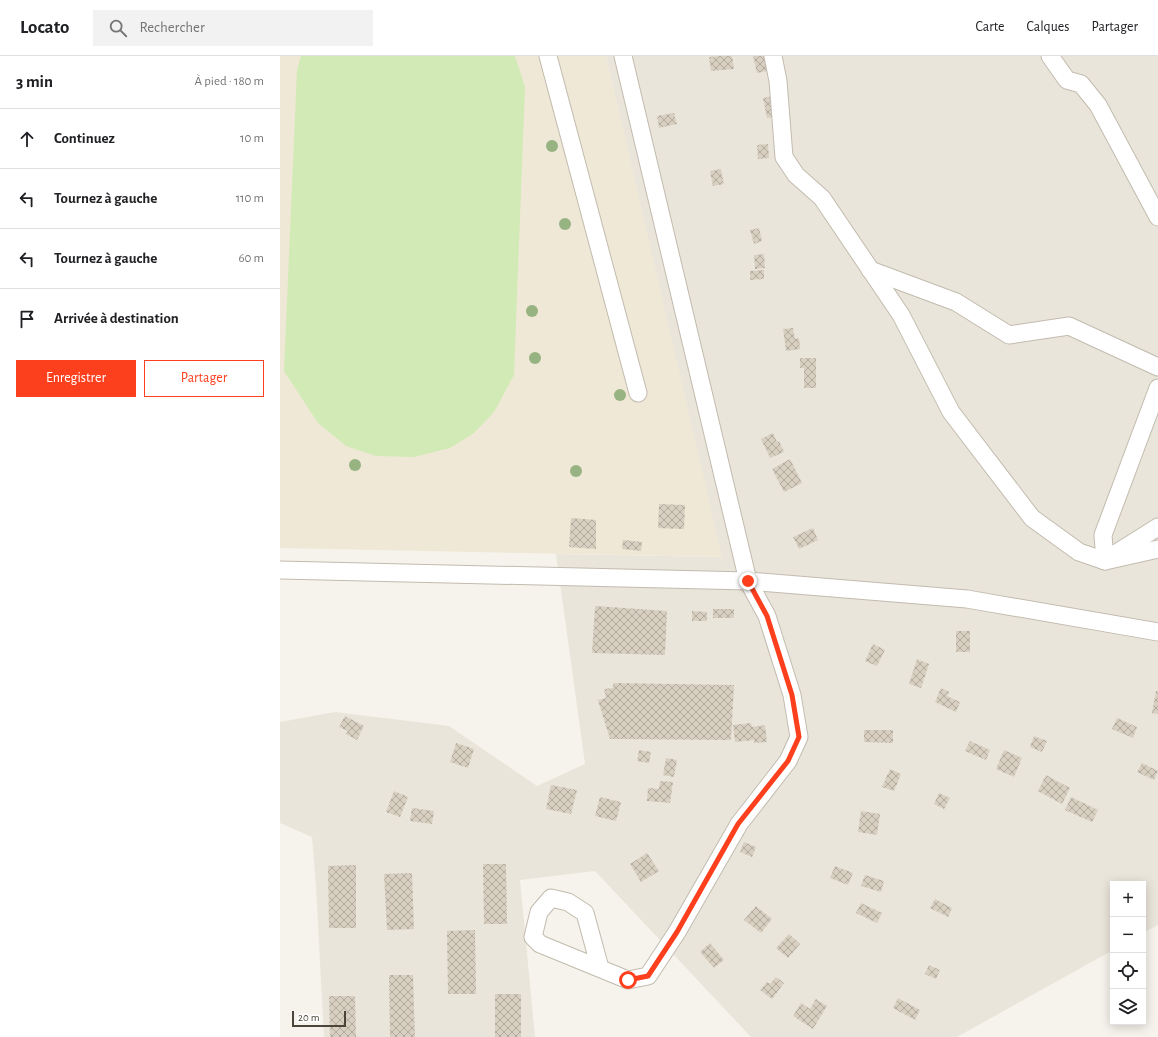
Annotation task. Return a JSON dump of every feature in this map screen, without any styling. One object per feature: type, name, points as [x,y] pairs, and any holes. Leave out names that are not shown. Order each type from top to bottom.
[{"type":"street","points":[[548,56],[638,393]]},
{"type":"street","points":[[600,968],[628,980],[648,976],[677,932],[738,824],[788,761],[799,737],[792,695],[767,616],[748,581],[623,56]]},
{"type":"street","points":[[774,56],[778,81],[784,157],[796,175],[822,198],[901,315],[951,412],[1032,518],[1079,552],[1105,560],[1158,549]]},
{"type":"street","points":[[1050,56],[1067,80],[1081,84],[1098,105],[1158,217]]},
{"type":"street","points":[[870,270],[956,302],[1009,335],[1069,326],[1158,367]]},
{"type":"street","points":[[1105,560],[1103,535],[1158,388]]},
{"type":"street","points":[[1105,560],[1158,528]]},
{"type":"street","points":[[280,570],[748,581],[968,599],[1158,632]]},
{"type":"shaded area","points":[[280,56],[606,56],[722,557],[280,548]]},
{"type":"shaded area","points":[[606,56],[1158,56],[1158,925],[1146,931],[1146,881],[1110,881],[1110,952],[957,1037],[751,1037],[595,871],[520,880],[535,1037],[324,1037],[312,837],[280,823],[280,722],[335,712],[449,726],[537,786],[585,764],[556,554],[721,557]]},
{"type":"green space","points":[[301,56],[515,56],[525,87],[514,375],[494,412],[474,433],[450,448],[414,457],[376,456],[346,446],[318,423],[284,371],[297,70]]},
{"type":"building","points":[[732,56],[734,69],[711,71],[709,57]]},
{"type":"building","points":[[753,56],[764,56],[767,71],[757,73]]},
{"type":"building","points":[[773,96],[778,116],[767,118],[763,98]]},
{"type":"building","points":[[674,113],[677,124],[659,128],[657,116]]},
{"type":"building","points":[[768,144],[769,158],[758,159],[757,145]]},
{"type":"building","points":[[721,169],[724,184],[713,186],[710,171]]},
{"type":"building","points":[[759,228],[762,241],[754,244],[750,230]]},
{"type":"building","points":[[764,254],[765,268],[755,269],[754,255]]},
{"type":"building","points":[[764,270],[764,279],[750,280],[750,271]]},
{"type":"building","points":[[793,328],[795,339],[799,338],[800,349],[786,351],[783,329]]},
{"type":"building","points":[[800,358],[816,358],[816,388],[804,388],[804,368],[800,368]]},
{"type":"building","points":[[773,433],[784,452],[770,458],[761,439]]},
{"type":"building","points":[[790,459],[802,483],[784,492],[772,469]]},
{"type":"building","points":[[659,504],[685,505],[684,529],[658,528]]},
{"type":"building","points":[[571,518],[596,520],[596,549],[569,547]]},
{"type":"building","points":[[813,528],[818,540],[799,549],[793,537]]},
{"type":"building","points":[[623,540],[642,542],[641,551],[622,549]]},
{"type":"building","points":[[595,606],[667,611],[665,655],[592,653]]},
{"type":"building","points":[[713,609],[734,609],[734,618],[713,618]]},
{"type":"building","points":[[692,611],[707,612],[707,621],[692,621]]},
{"type":"building","points":[[956,631],[970,631],[970,652],[956,652]]},
{"type":"building","points":[[873,644],[885,650],[877,666],[865,661]]},
{"type":"building","points":[[917,659],[929,664],[921,688],[909,684]]},
{"type":"building","points":[[613,683],[734,685],[731,740],[610,739],[598,700],[606,698],[604,689],[613,688]]},
{"type":"building","points":[[941,688],[949,692],[947,696],[960,702],[956,712],[935,702]]},
{"type":"building","points":[[1156,691],[1158,691],[1158,714],[1152,713]]},
{"type":"building","points":[[345,716],[364,726],[357,740],[346,734],[348,731],[339,727]]},
{"type":"building","points":[[1117,718],[1137,727],[1133,738],[1112,729]]},
{"type":"building","points":[[751,723],[752,727],[765,725],[767,742],[754,743],[754,740],[735,742],[733,725]]},
{"type":"building","points":[[864,730],[893,730],[893,743],[864,742]]},
{"type":"building","points":[[1034,736],[1047,741],[1042,752],[1030,747]]},
{"type":"building","points":[[970,741],[990,750],[986,760],[965,751]]},
{"type":"building","points":[[456,743],[474,749],[468,768],[450,762]]},
{"type":"building","points":[[639,750],[651,752],[649,763],[637,761]]},
{"type":"building","points":[[1004,750],[1022,758],[1014,777],[996,769]]},
{"type":"building","points":[[666,758],[677,760],[674,777],[663,775]]},
{"type":"building","points":[[1142,763],[1158,771],[1154,780],[1137,772]]},
{"type":"building","points":[[890,769],[901,774],[894,791],[882,787]]},
{"type":"building","points":[[1046,775],[1070,788],[1062,804],[1038,791]]},
{"type":"building","points":[[660,781],[673,782],[670,803],[647,801],[648,788],[659,789]]},
{"type":"building","points":[[551,785],[577,790],[571,814],[546,809]]},
{"type":"building","points":[[394,791],[408,797],[400,817],[386,812]]},
{"type":"building","points":[[939,793],[950,798],[944,809],[934,804]]},
{"type":"building","points":[[600,797],[621,802],[616,821],[595,816]]},
{"type":"building","points":[[1071,797],[1098,810],[1092,822],[1065,810]]},
{"type":"building","points":[[412,808],[434,811],[432,824],[410,821]]},
{"type":"building","points":[[861,811],[880,814],[877,835],[858,832]]},
{"type":"building","points":[[744,842],[756,847],[752,857],[740,852]]},
{"type":"building","points":[[647,853],[659,871],[641,882],[630,864]]},
{"type":"building","points":[[483,864],[506,864],[507,924],[484,924]]},
{"type":"building","points":[[356,865],[356,928],[329,928],[328,866]]},
{"type":"building","points":[[835,866],[853,873],[848,885],[830,878]]},
{"type":"building","points":[[412,873],[414,929],[387,930],[384,874]]},
{"type":"building","points":[[865,875],[884,881],[881,892],[861,886]]},
{"type":"building","points":[[935,899],[952,908],[948,917],[930,908]]},
{"type":"building","points":[[861,903],[882,913],[877,923],[856,913]]},
{"type":"building","points":[[756,906],[772,919],[761,933],[744,920]]},
{"type":"building","points":[[475,930],[476,994],[448,994],[447,931]]},
{"type":"building","points":[[789,934],[800,944],[788,958],[776,948]]},
{"type":"building","points":[[710,943],[724,960],[714,968],[700,952]]},
{"type":"building","points":[[929,965],[940,970],[936,979],[925,974]]},
{"type":"building","points":[[389,975],[413,975],[415,1037],[390,1037]]},
{"type":"building","points":[[776,977],[784,983],[772,999],[760,990],[767,982],[770,984]]},
{"type":"building","points":[[495,994],[521,994],[521,1037],[495,1037]]},
{"type":"building","points":[[329,996],[355,996],[356,1037],[330,1037]]},
{"type":"building","points":[[898,998],[920,1010],[915,1020],[893,1008]]},
{"type":"building","points":[[816,999],[827,1006],[813,1029],[793,1016],[801,1003],[810,1009]]},
{"type":"route","points":[[628,980],[648,976],[677,932],[738,824],[788,761],[799,737],[792,695],[767,616],[748,581]]}]
